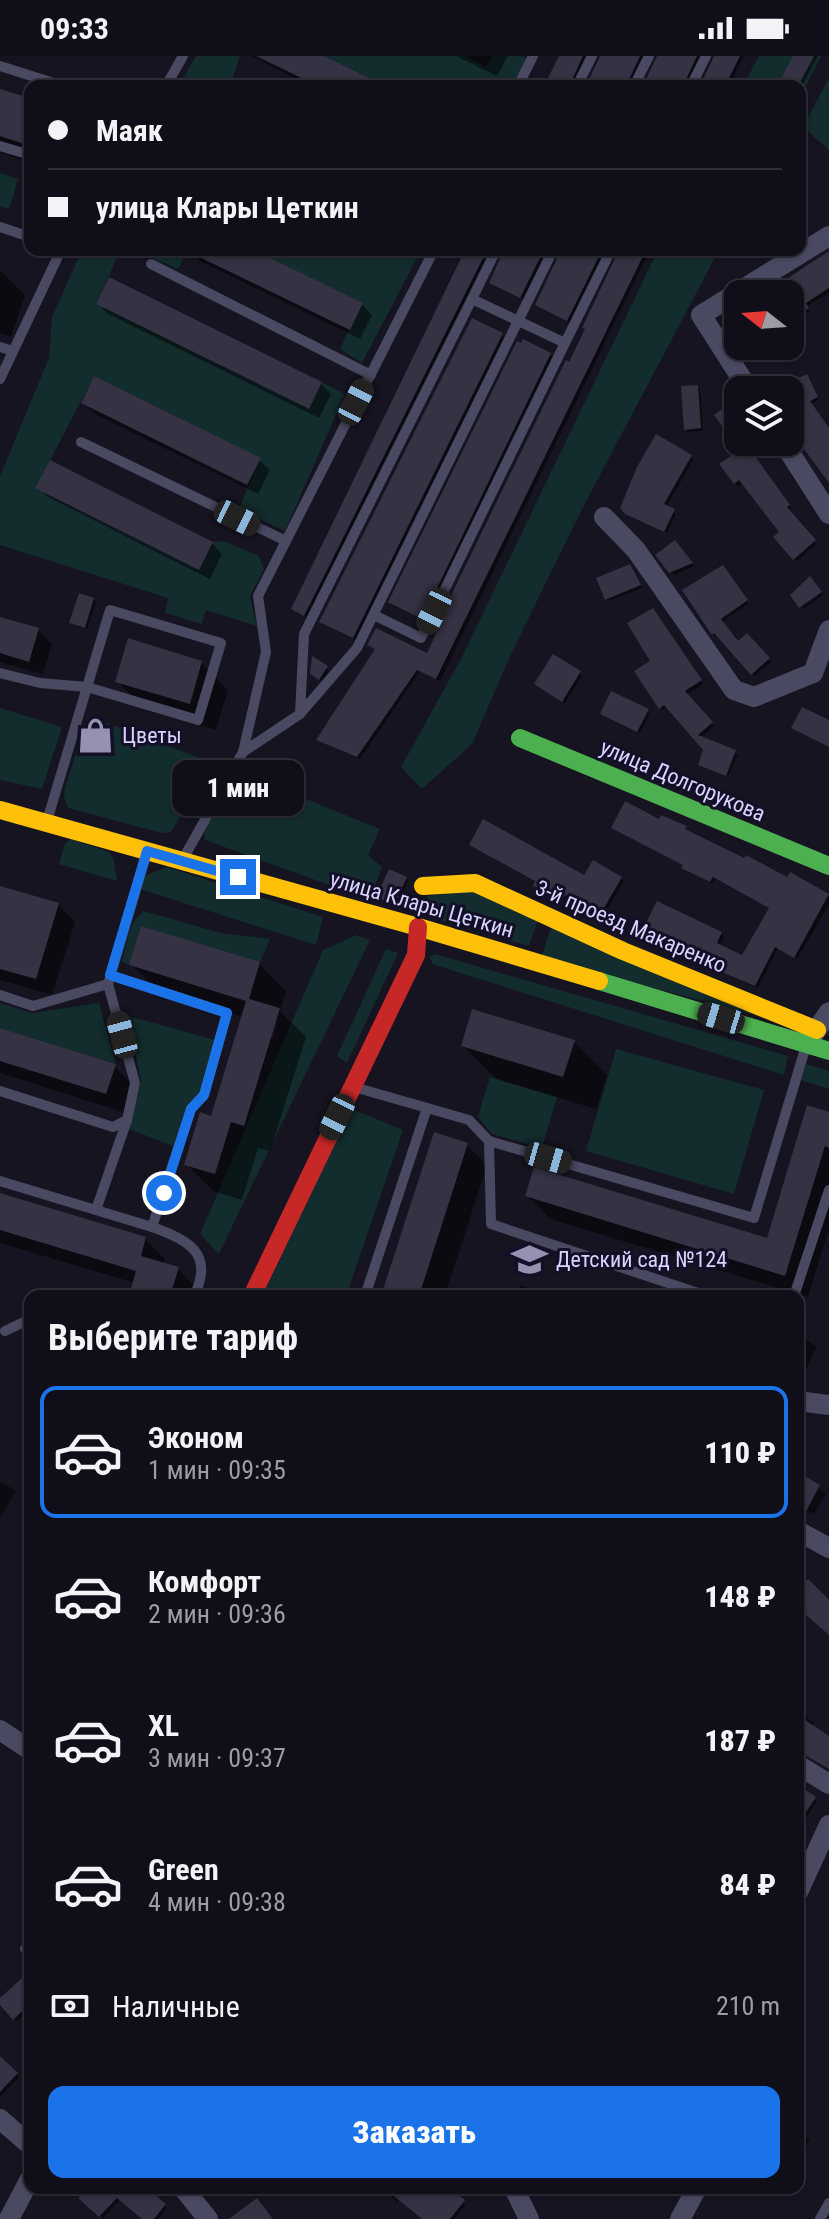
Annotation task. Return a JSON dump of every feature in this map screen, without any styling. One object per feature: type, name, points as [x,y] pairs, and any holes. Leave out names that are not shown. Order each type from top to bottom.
[{"type":"street","points":[[806,250],[829,236]]},
{"type":"street","points":[[740,376],[701,315],[797,256]]},
{"type":"street","points":[[792,456],[829,514]]},
{"type":"street","points":[[604,517],[636,550],[734,690],[754,697],[821,678],[829,630]]},
{"type":"street","name":"улица Долгорукова","points":[[520,738],[829,866]]},
{"type":"street","name":"улица Клары Цеткин","points":[[0,810],[812,1037],[829,1051]]},
{"type":"street","name":"3-й проезд Макаренко","points":[[423,886],[475,883],[812,1037]]},
{"type":"street","points":[[255,1290],[416,955],[418,927]]},
{"type":"street","points":[[812,1037],[829,1012]]},
{"type":"street","points":[[804,1402],[829,1405]]},
{"type":"street","points":[[804,1534],[829,1548]]},
{"type":"street","points":[[0,1730],[24,1746]]},
{"type":"street","points":[[804,1769],[829,1784]]},
{"type":"street","points":[[804,1879],[829,1825]]},
{"type":"street","points":[[0,2119],[24,2140]]},
{"type":"street","points":[[9,2219],[24,2190]]},
{"type":"street","points":[[188,2194],[208,2219]]},
{"type":"street","points":[[517,2194],[527,2217]]},
{"type":"street","points":[[680,2219],[694,2194]]},
{"type":"lane","points":[[169,80],[183,56]]},
{"type":"lane","points":[[521,80],[533,56]]},
{"type":"lane","points":[[580,80],[592,56]]},
{"type":"lane","points":[[637,80],[649,56]]},
{"type":"lane","points":[[694,80],[706,56]]},
{"type":"lane","points":[[0,66],[44,80]]},
{"type":"lane","points":[[0,146],[24,153]]},
{"type":"lane","points":[[0,227],[24,235]]},
{"type":"lane","points":[[0,379],[58,256]]},
{"type":"lane","points":[[182,861],[243,752],[266,652],[258,596],[431,256]]},
{"type":"lane","points":[[300,714],[304,634],[493,256]]},
{"type":"lane","points":[[243,752],[300,714],[357,648],[550,256]]},
{"type":"lane","points":[[374,615],[421,638],[608,256]]},
{"type":"lane","points":[[151,264],[371,375]]},
{"type":"lane","points":[[472,299],[565,343]]},
{"type":"lane","points":[[0,347],[13,351]]},
{"type":"lane","points":[[81,442],[286,541]]},
{"type":"lane","points":[[0,673],[40,683],[87,687],[198,720],[221,643],[110,610],[87,687],[46,823]]},
{"type":"lane","points":[[96,1210],[127,1120],[135,1083],[109,980],[147,851]]},
{"type":"lane","points":[[0,995],[33,1006],[109,980],[227,1013],[204,1095],[191,1109],[152,1227]]},
{"type":"lane","points":[[352,1086],[469,1120],[489,1141],[754,1218],[812,1037]]},
{"type":"lane","points":[[0,1091],[113,1127],[127,1120]]},
{"type":"lane","points":[[367,1290],[427,1108]]},
{"type":"lane","points":[[489,1141],[491,1224],[691,1290]]},
{"type":"lane","points":[[0,1181],[182,1238],[195,1248],[202,1266],[197,1290]]},
{"type":"lane","points":[[796,1290],[829,1190]]},
{"type":"lane","points":[[5,1331],[24,1322]]},
{"type":"lane","points":[[820,2219],[829,2203]]},
{"type":"green space","points":[[196,56],[240,56],[232,80],[182,80]]},
{"type":"green space","points":[[324,56],[464,56],[486,67],[493,56],[524,56],[527,61],[517,80],[374,80]]},
{"type":"green space","points":[[759,56],[821,56],[806,86],[806,80],[746,80]]},
{"type":"green space","points":[[829,78],[829,150],[806,130],[806,121]]},
{"type":"green space","points":[[0,173],[18,179],[9,209],[0,206]]},
{"type":"green space","points":[[79,256],[118,256],[96,304],[308,409],[322,382],[345,394],[285,531],[239,509],[260,458],[94,376],[36,487],[199,569],[213,542],[224,541],[259,556],[264,569],[250,596],[257,626],[206,610],[202,624],[165,613],[168,598],[0,545],[0,476],[49,358],[52,317]]},
{"type":"green space","points":[[144,256],[184,256],[178,269]]},
{"type":"green space","points":[[266,256],[418,256],[362,363],[340,349],[362,303]]},
{"type":"green space","points":[[655,256],[716,256],[582,509],[512,652],[472,744],[422,789],[401,767],[462,657]]},
{"type":"green space","points":[[0,708],[62,727],[42,789],[0,780]]},
{"type":"green space","points":[[88,716],[213,763],[171,832],[162,833],[68,808],[64,798],[65,788]]},
{"type":"green space","points":[[244,765],[264,782],[380,829],[368,855],[382,867],[370,900],[205,840],[204,829]]},
{"type":"green space","points":[[70,839],[109,852],[114,860],[117,881],[59,864],[65,844]]},
{"type":"green space","points":[[166,867],[323,917],[316,945],[140,889],[144,876]]},
{"type":"green space","points":[[474,888],[539,918],[529,946],[429,917],[427,896]]},
{"type":"green space","points":[[144,911],[221,933],[270,939],[260,962],[129,965],[122,962],[129,934]]},
{"type":"green space","points":[[552,925],[767,1018],[541,958]]},
{"type":"green space","points":[[356,935],[370,940],[219,1254],[200,1234],[323,950]]},
{"type":"green space","points":[[386,949],[398,953],[347,1063],[337,1056]]},
{"type":"green space","points":[[435,954],[788,1056],[784,1075],[432,964],[430,956]]},
{"type":"green space","points":[[0,1003],[32,1013],[99,1003],[116,1064],[0,1028]]},
{"type":"green space","points":[[128,1016],[215,1040],[200,1093],[188,1106],[173,1146],[129,1129],[141,1082]]},
{"type":"green space","points":[[616,1049],[764,1090],[734,1194],[586,1151]]},
{"type":"green space","points":[[806,1064],[829,1071],[829,1089],[801,1080]]},
{"type":"green space","points":[[490,1077],[557,1097],[542,1148],[492,1134],[478,1117]]},
{"type":"green space","points":[[350,1108],[403,1130],[348,1290],[266,1290]]},
{"type":"building","points":[[256,56],[324,56],[374,80],[306,80]]},
{"type":"building","points":[[559,56],[583,56],[572,80],[547,80]]},
{"type":"building","points":[[600,56],[640,56],[629,80],[589,80]]},
{"type":"building","points":[[657,56],[697,56],[686,80],[646,80]]},
{"type":"building","points":[[714,56],[740,56],[728,80],[703,80]]},
{"type":"building","points":[[793,56],[814,56],[801,80],[780,80]]},
{"type":"building","points":[[0,89],[24,96],[24,144],[0,136]]},
{"type":"building","points":[[829,251],[829,288],[806,303],[809,308],[804,311],[804,280],[785,280]]},
{"type":"building","points":[[197,256],[266,256],[363,303],[350,330]]},
{"type":"building","points":[[462,256],[484,256],[304,616],[291,609]]},
{"type":"building","points":[[501,256],[541,256],[520,298],[489,283]]},
{"type":"building","points":[[558,256],[599,256],[567,321],[535,305]]},
{"type":"building","points":[[616,256],[643,256],[436,679],[417,670],[357,757],[316,740],[375,649],[367,645],[376,628],[427,653],[439,627],[436,626],[566,360],[569,362],[585,329],[582,328]]},
{"type":"building","points":[[109,277],[322,382],[309,409],[96,304]]},
{"type":"building","points":[[472,318],[503,333],[353,638],[319,622]]},
{"type":"building","points":[[523,339],[551,353],[422,619],[388,602],[517,341],[521,343]]},
{"type":"building","points":[[807,374],[818,397],[810,401],[829,428],[829,483],[804,449],[803,376]]},
{"type":"building","points":[[94,376],[261,458],[247,485],[81,403]]},
{"type":"building","points":[[698,385],[701,428],[684,430],[681,386]]},
{"type":"building","points":[[724,408],[724,429],[714,415]]},
{"type":"building","points":[[656,434],[692,455],[664,504],[675,509],[664,532],[625,514],[620,508],[637,467]]},
{"type":"building","points":[[731,456],[755,456],[790,505],[787,507],[816,540],[793,560],[773,537],[779,532],[739,480],[734,484],[719,464]]},
{"type":"building","points":[[50,460],[213,542],[199,570],[35,488]]},
{"type":"building","points":[[675,540],[693,563],[669,573],[655,555]]},
{"type":"building","points":[[630,564],[641,585],[605,600],[596,578]]},
{"type":"building","points":[[723,565],[748,600],[721,619],[738,641],[747,633],[770,658],[751,675],[714,633],[712,635],[682,590]]},
{"type":"building","points":[[810,576],[822,592],[799,608],[790,595]]},
{"type":"building","points":[[79,593],[94,598],[85,628],[69,623]]},
{"type":"building","points":[[653,608],[702,680],[685,691],[713,722],[698,735],[736,750],[726,776],[698,765],[703,750],[664,705],[659,709],[634,671],[650,661],[627,623]]},
{"type":"building","points":[[0,617],[39,628],[29,662],[0,653]]},
{"type":"building","points":[[128,638],[202,661],[190,704],[115,682]]},
{"type":"building","points":[[553,654],[581,671],[562,702],[534,684]]},
{"type":"building","points":[[312,656],[328,666],[319,680],[310,674]]},
{"type":"building","points":[[611,691],[649,709],[637,732],[600,714]]},
{"type":"building","points":[[802,707],[829,720],[829,747],[791,728]]},
{"type":"building","name":"Цветы","points":[[90,723],[108,728],[103,746],[84,741]]},
{"type":"building","points":[[625,801],[659,819],[661,815],[687,826],[685,829],[744,858],[746,855],[787,877],[790,872],[829,894],[794,958],[775,947],[755,986],[717,970],[718,967],[643,929],[657,901],[722,932],[717,943],[742,955],[769,908],[713,877],[710,882],[681,868],[683,865],[611,828]]},
{"type":"building","points":[[483,819],[584,875],[593,860],[622,877],[600,915],[565,895],[562,901],[533,886],[535,881],[469,845]]},
{"type":"building","points":[[389,869],[407,877],[395,903],[376,898]]},
{"type":"building","points":[[0,886],[59,903],[36,979],[0,969]]},
{"type":"building","points":[[141,926],[260,962],[249,999],[280,1008],[244,1126],[231,1122],[215,1174],[184,1165],[200,1112],[211,1116],[246,1001],[129,965]]},
{"type":"building","points":[[472,1009],[575,1040],[563,1077],[461,1046]]},
{"type":"building","points":[[0,1028],[116,1064],[106,1094],[0,1061]]},
{"type":"building","points":[[807,1105],[829,1112],[829,1148],[825,1146],[785,1276],[525,1196],[534,1167],[767,1238]]},
{"type":"building","points":[[434,1132],[468,1143],[421,1290],[383,1290]]},
{"type":"building","points":[[0,1193],[146,1237],[141,1256],[179,1267],[172,1290],[131,1290],[136,1271],[0,1230]]},
{"type":"building","points":[[804,1476],[820,1485],[804,1515]]},
{"type":"building","points":[[808,1579],[829,1600],[829,1635],[804,1613],[804,1583]]},
{"type":"building","points":[[804,1719],[829,1736],[829,1769],[804,1754]]},
{"type":"building","points":[[804,1789],[816,1797],[804,1815]]},
{"type":"building","points":[[22,1978],[24,1980],[24,2010],[13,2020],[0,2005],[0,1998]]},
{"type":"building","points":[[0,2056],[18,2073],[0,2092]]},
{"type":"building","points":[[82,2194],[154,2194],[166,2204],[154,2219],[142,2219],[117,2198],[99,2217],[78,2198]]},
{"type":"building","points":[[391,2194],[458,2194],[465,2200],[450,2219],[422,2219]]},
{"type":"building","points":[[257,2198],[273,2219],[229,2219]]},
{"type":"traffic: fast","points":[[520,738],[829,866]]},
{"type":"traffic: fast","points":[[599,981],[829,1051]]},
{"type":"traffic: slow","points":[[0,810],[599,981]]},
{"type":"traffic: slow","points":[[423,886],[475,883],[623,951],[817,1030]]},
{"type":"traffic: jam","points":[[255,1290],[416,955],[418,927]]},
{"type":"place","name":"Цветы","points":[[96,735]]},
{"type":"place","name":"Детский сад №124","points":[[530,1259]]},
{"type":"route","points":[[164,1193],[191,1109],[204,1095],[227,1013],[110,975],[147,851],[238,877]]}]
